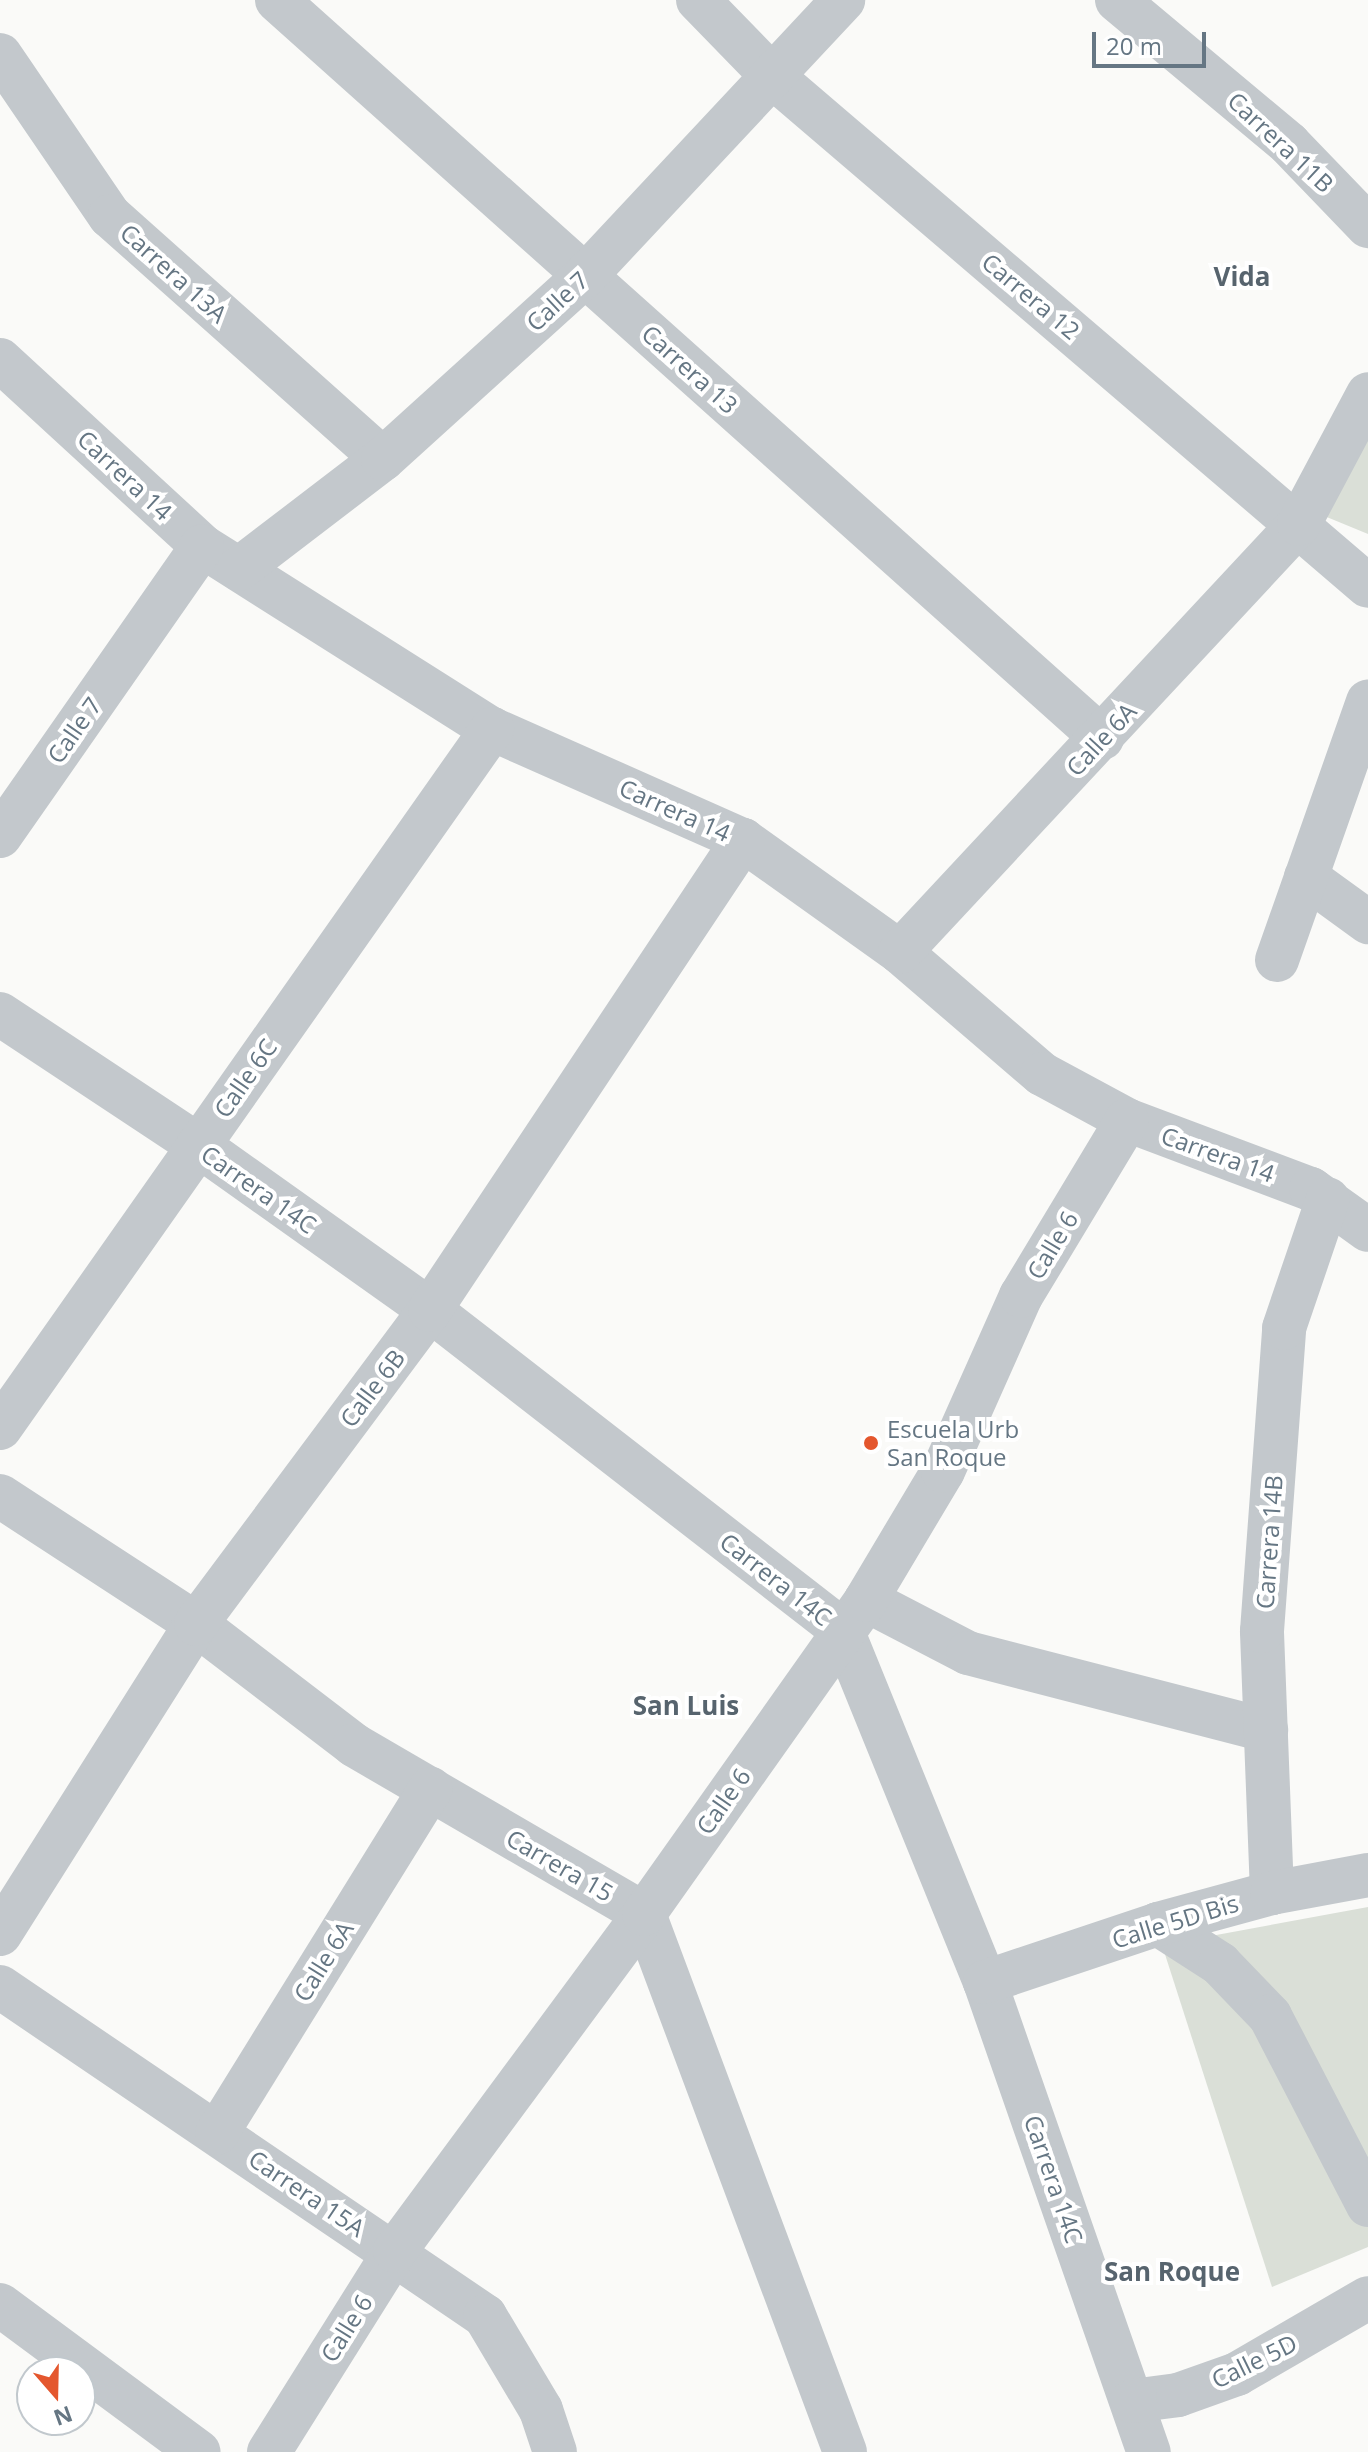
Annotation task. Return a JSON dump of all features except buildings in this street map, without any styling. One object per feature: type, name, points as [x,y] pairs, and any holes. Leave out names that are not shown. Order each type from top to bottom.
[{"type":"street","name":"Carrera 13","points":[[277,0],[1102,738]]},
{"type":"street","name":"Carrera 12","points":[[698,0],[772,76],[1368,586]]},
{"type":"street","name":"Calle 7","points":[[239,569],[383,459],[585,276],[843,0]]},
{"type":"street","name":"Carrera 11B","points":[[1117,0],[1289,144],[1368,226]]},
{"type":"street","name":"Carrera 13A","points":[[0,55],[110,216],[383,459]]},
{"type":"street","name":"Carrera 14","points":[[0,360],[202,546],[492,729],[743,840],[900,952],[1042,1074],[1127,1120],[1328,1199],[1368,1230]]},
{"type":"street","points":[[1299,524],[1368,394]]},
{"type":"street","name":"Calle 6A","points":[[900,952],[1299,524]]},
{"type":"street","name":"Calle 7","points":[[0,836],[202,546]]},
{"type":"street","points":[[1277,960],[1368,702]]},
{"type":"street","name":"Calle 6C","points":[[0,1428],[492,729]]},
{"type":"street","name":"Calle 6B","points":[[0,1934],[196,1624],[430,1310],[743,840]]},
{"type":"street","points":[[1306,877],[1368,922]]},
{"type":"street","name":"Carrera 14C","points":[[0,1014],[198,1145],[854,1615],[1149,2452]]},
{"type":"street","name":"Calle 6","points":[[269,2452],[395,2251],[644,1914],[854,1615],[943,1471],[1021,1296],[1127,1120]]},
{"type":"street","name":"Carrera 14B","points":[[1272,1893],[1262,1631],[1284,1328],[1328,1199]]},
{"type":"street","name":"Carrera 15","points":[[0,1496],[196,1624],[354,1745],[644,1914]]},
{"type":"street","points":[[854,1615],[968,1653],[1266,1730]]},
{"type":"street","name":"Calle 6A","points":[[217,2133],[430,1789]]},
{"type":"street","name":"Calle 5D Bis","points":[[985,1982],[1158,1924],[1272,1893],[1368,1875]]},
{"type":"street","points":[[644,1914],[845,2452]]},
{"type":"street","points":[[1158,1924],[1220,1964],[1270,2016],[1368,2205]]},
{"type":"street","name":"Carrera 15A","points":[[0,1987],[395,2251],[485,2316],[541,2410],[555,2452]]},
{"type":"street","name":"Calle 5D","points":[[1132,2401],[1178,2395],[1237,2374],[1368,2298]]},
{"type":"street","points":[[0,2305],[199,2452]]},
{"type":"shaded area","points":[[1368,425],[1368,534],[1317,513]]},
{"type":"shaded area","points":[[1368,1907],[1368,2247],[1272,2287],[1162,1945]]},
{"type":"place","name":"Escuela Urb San Roque","points":[[871,1443]]},
{"type":"district","name":"Vida","points":[[1242,277]]},
{"type":"district","name":"San Luis","points":[[686,1706]]},
{"type":"district","name":"San Roque","points":[[1172,2272]]}]
